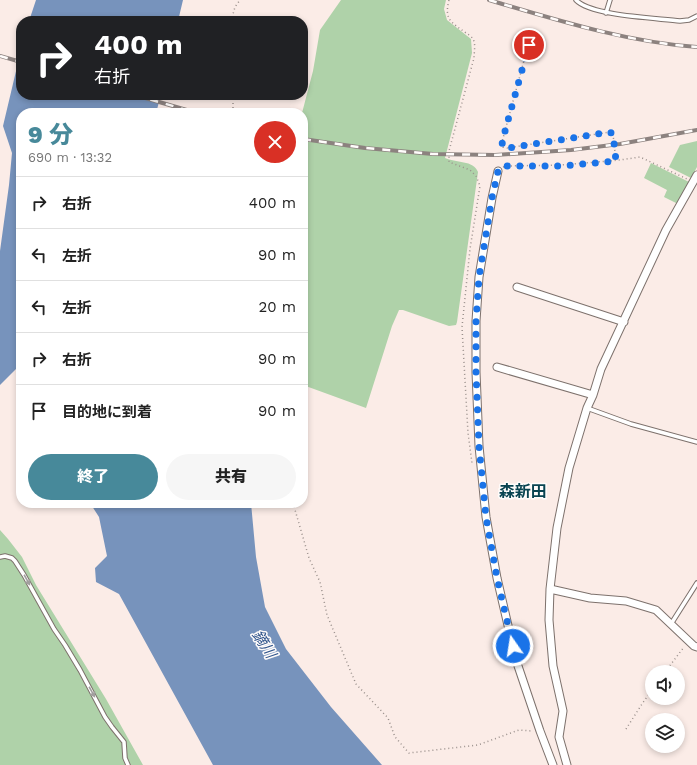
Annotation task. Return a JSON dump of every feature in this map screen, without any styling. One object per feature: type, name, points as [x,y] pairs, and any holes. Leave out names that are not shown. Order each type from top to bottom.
[{"type":"street","points":[[498,171],[479,277],[476,321],[476,372],[479,446],[486,517],[497,578],[516,660],[553,765]]},
{"type":"street","points":[[567,765],[559,737],[563,712],[553,666],[549,620],[550,589],[557,528],[569,468],[601,368],[624,322],[666,230],[697,175]]},
{"type":"street","points":[[517,288],[624,322]]},
{"type":"street","points":[[497,367],[593,395]]},
{"type":"street","points":[[550,589],[590,598],[626,601],[656,610],[694,646],[697,647]]},
{"type":"lane","points":[[576,0],[586,7],[606,13],[680,21],[689,20],[697,16]]},
{"type":"lane","points":[[606,13],[610,0]]},
{"type":"lane","points":[[587,408],[631,424],[697,442]]},
{"type":"lane","points":[[0,557],[5,556],[12,558],[24,575],[54,629],[80,670],[105,717],[124,742],[125,758],[128,765]]},
{"type":"lane","points":[[671,624],[697,583]]},
{"type":"path","points":[[232,16],[235,6],[240,0]]},
{"type":"path","points":[[449,0],[447,9],[451,22],[473,39],[474,47],[474,58],[449,151],[449,162],[470,170],[476,176],[480,186],[470,249],[462,327],[468,432],[473,469]]},
{"type":"path","points":[[532,31],[502,142],[503,147],[508,148],[610,132],[613,134],[616,161]]},
{"type":"path","points":[[498,171],[501,167],[507,166],[561,166],[616,161],[640,157],[692,182]]},
{"type":"path","points":[[294,508],[309,558],[320,582],[327,615],[356,684],[388,718],[395,737],[409,753],[478,745],[519,730],[531,731],[534,738]]},
{"type":"path","points":[[670,665],[688,640]]},
{"type":"path","points":[[626,729],[645,700]]},
{"type":"green space","points":[[341,0],[446,0],[444,9],[447,20],[471,39],[472,53],[445,158],[473,165],[478,172],[457,322],[456,325],[449,326],[403,310],[399,310],[392,326],[366,408],[308,387],[308,108],[303,108],[305,100],[308,100],[308,90],[320,30]]},
{"type":"green space","points":[[697,141],[697,167],[691,178],[669,167],[680,145]]},
{"type":"green space","points":[[651,163],[689,182],[678,204],[664,197],[667,190],[644,178]]},
{"type":"green space","points":[[0,530],[22,557],[36,585],[106,699],[143,765],[0,765]]},
{"type":"water","points":[[36,0],[183,0],[179,16],[31,16]]},
{"type":"water","points":[[16,71],[16,100],[160,100],[157,108],[16,108],[16,369],[0,385],[0,251],[12,153],[3,126]]},
{"type":"water","name":"鏑川","points":[[93,508],[251,508],[256,557],[265,607],[286,649],[331,707],[382,765],[213,765],[119,594],[96,582],[95,568],[107,556],[99,517]]},
{"type":"railway","points":[[489,0],[618,35],[697,47]]},
{"type":"railway","points":[[0,56],[16,61]]},
{"type":"railway","points":[[152,100],[180,108]]},
{"type":"railway","points":[[308,140],[365,148],[433,154],[495,155],[571,150],[620,144],[697,130]]},
{"type":"district","name":"森新田","points":[[523,491]]},
{"type":"route","points":[[513,646],[497,578],[486,517],[479,446],[476,372],[476,321],[479,277],[492,198],[498,171],[501,167],[561,166],[616,161],[613,134],[610,132],[508,148],[503,147],[502,142],[529,45]]}]
